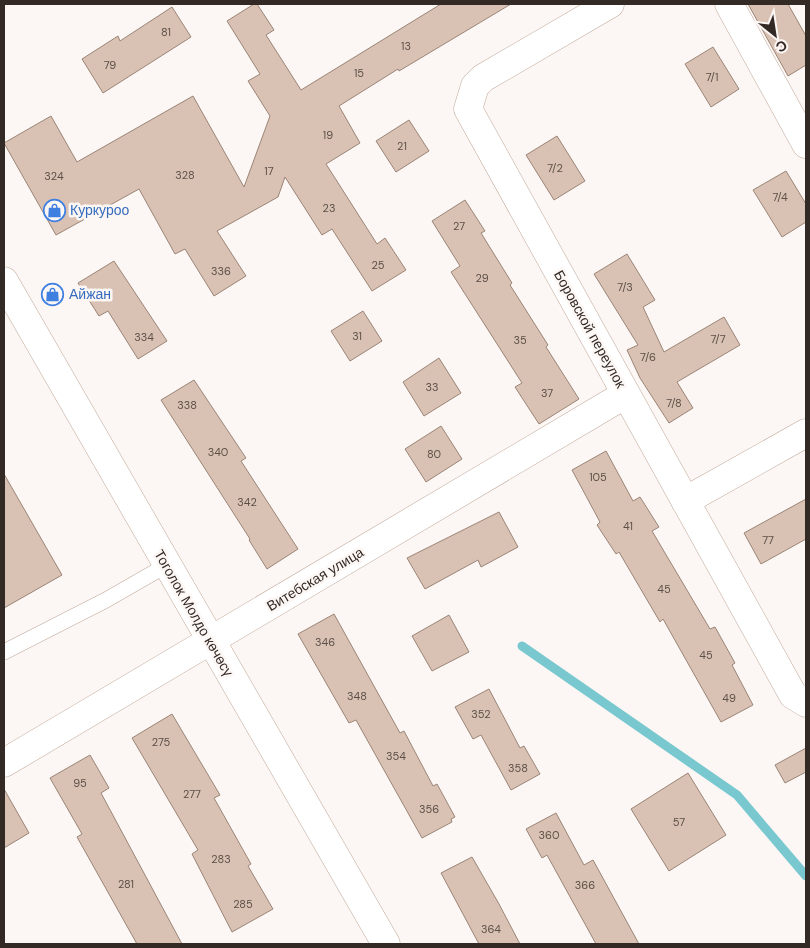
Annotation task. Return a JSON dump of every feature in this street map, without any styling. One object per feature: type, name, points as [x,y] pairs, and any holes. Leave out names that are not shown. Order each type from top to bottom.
[{"type":"street","name":"Боровской переулок","points":[[610,4],[482,78],[475,86],[468,109],[793,695],[806,704]]},
{"type":"street","points":[[728,4],[806,144]]},
{"type":"street","name":"Тоголок Молдо көчөсү","points":[[5,287],[386,944]]},
{"type":"street","name":"Витебская улица","points":[[4,763],[626,394]]},
{"type":"street","points":[[685,501],[806,433]]},
{"type":"lane","points":[[4,652],[106,600],[167,565]]},
{"type":"building","points":[[257,4],[274,30],[266,35],[301,90],[441,4],[511,4],[399,71],[398,69],[339,106],[360,143],[326,164],[377,244],[385,238],[406,270],[372,291],[332,229],[322,235],[285,177],[278,197],[217,231],[246,276],[214,296],[185,249],[175,254],[139,189],[56,235],[4,143],[51,116],[77,162],[193,96],[244,187],[270,116],[248,81],[260,74],[227,21]]},
{"type":"building","points":[[748,4],[788,4],[806,36],[806,65],[788,76]]},
{"type":"building","points":[[172,7],[191,37],[103,93],[82,59],[118,36],[120,41]]},
{"type":"building","points":[[713,47],[739,89],[711,107],[685,64]]},
{"type":"building","points":[[409,120],[429,151],[396,172],[376,141]]},
{"type":"building","points":[[557,136],[585,181],[554,200],[526,155]]},
{"type":"building","points":[[786,171],[806,204],[806,222],[782,237],[753,190]]},
{"type":"building","points":[[465,200],[485,231],[481,233],[512,283],[510,285],[579,399],[539,424],[515,387],[522,383],[451,272],[460,266],[432,221]]},
{"type":"building","points":[[627,254],[655,300],[643,307],[664,352],[724,317],[740,345],[677,382],[693,408],[669,423],[640,378],[627,350],[638,345],[594,274]]},
{"type":"building","points":[[114,261],[167,341],[138,359],[108,311],[99,316],[78,283]]},
{"type":"building","points":[[363,311],[382,341],[350,361],[331,331]]},
{"type":"building","points":[[439,358],[461,393],[424,416],[403,382]]},
{"type":"building","points":[[194,380],[246,458],[241,461],[298,549],[267,569],[250,539],[161,400]]},
{"type":"building","points":[[441,426],[462,459],[426,482],[405,449]]},
{"type":"building","points":[[606,451],[633,501],[640,497],[659,527],[652,531],[710,629],[715,627],[735,663],[732,665],[753,705],[721,722],[663,619],[660,622],[619,552],[616,554],[597,525],[600,522],[572,470]]},
{"type":"building","points":[[4,474],[62,575],[4,608]]},
{"type":"building","points":[[806,499],[806,539],[761,564],[744,533]]},
{"type":"building","points":[[499,512],[518,547],[481,567],[478,560],[425,589],[407,558]]},
{"type":"building","points":[[334,614],[400,733],[404,731],[433,786],[437,784],[455,817],[451,819],[452,822],[422,838],[356,720],[349,723],[298,634]]},
{"type":"building","points":[[449,615],[469,652],[432,671],[412,636]]},
{"type":"building","points":[[489,689],[520,748],[524,746],[540,774],[511,790],[481,735],[473,739],[455,707]]},
{"type":"building","points":[[172,714],[220,795],[214,798],[251,864],[248,866],[273,909],[232,932],[192,854],[198,850],[132,738]]},
{"type":"building","points":[[806,748],[806,772],[785,783],[775,765]]},
{"type":"building","points":[[90,755],[109,788],[101,793],[182,944],[137,944],[77,837],[82,834],[50,778]]},
{"type":"building","points":[[688,773],[726,835],[669,871],[631,809]]},
{"type":"building","points":[[4,789],[29,833],[4,848]]},
{"type":"building","points":[[556,813],[584,865],[593,860],[639,944],[596,944],[547,855],[542,858],[526,829]]},
{"type":"building","points":[[472,857],[520,944],[479,944],[441,873]]},
{"type":"waterway","points":[[522,646],[737,795],[806,876]]},
{"type":"place","name":"Куркуроо","points":[[54,210]]},
{"type":"place","name":"Айжан","points":[[53,294]]}]
